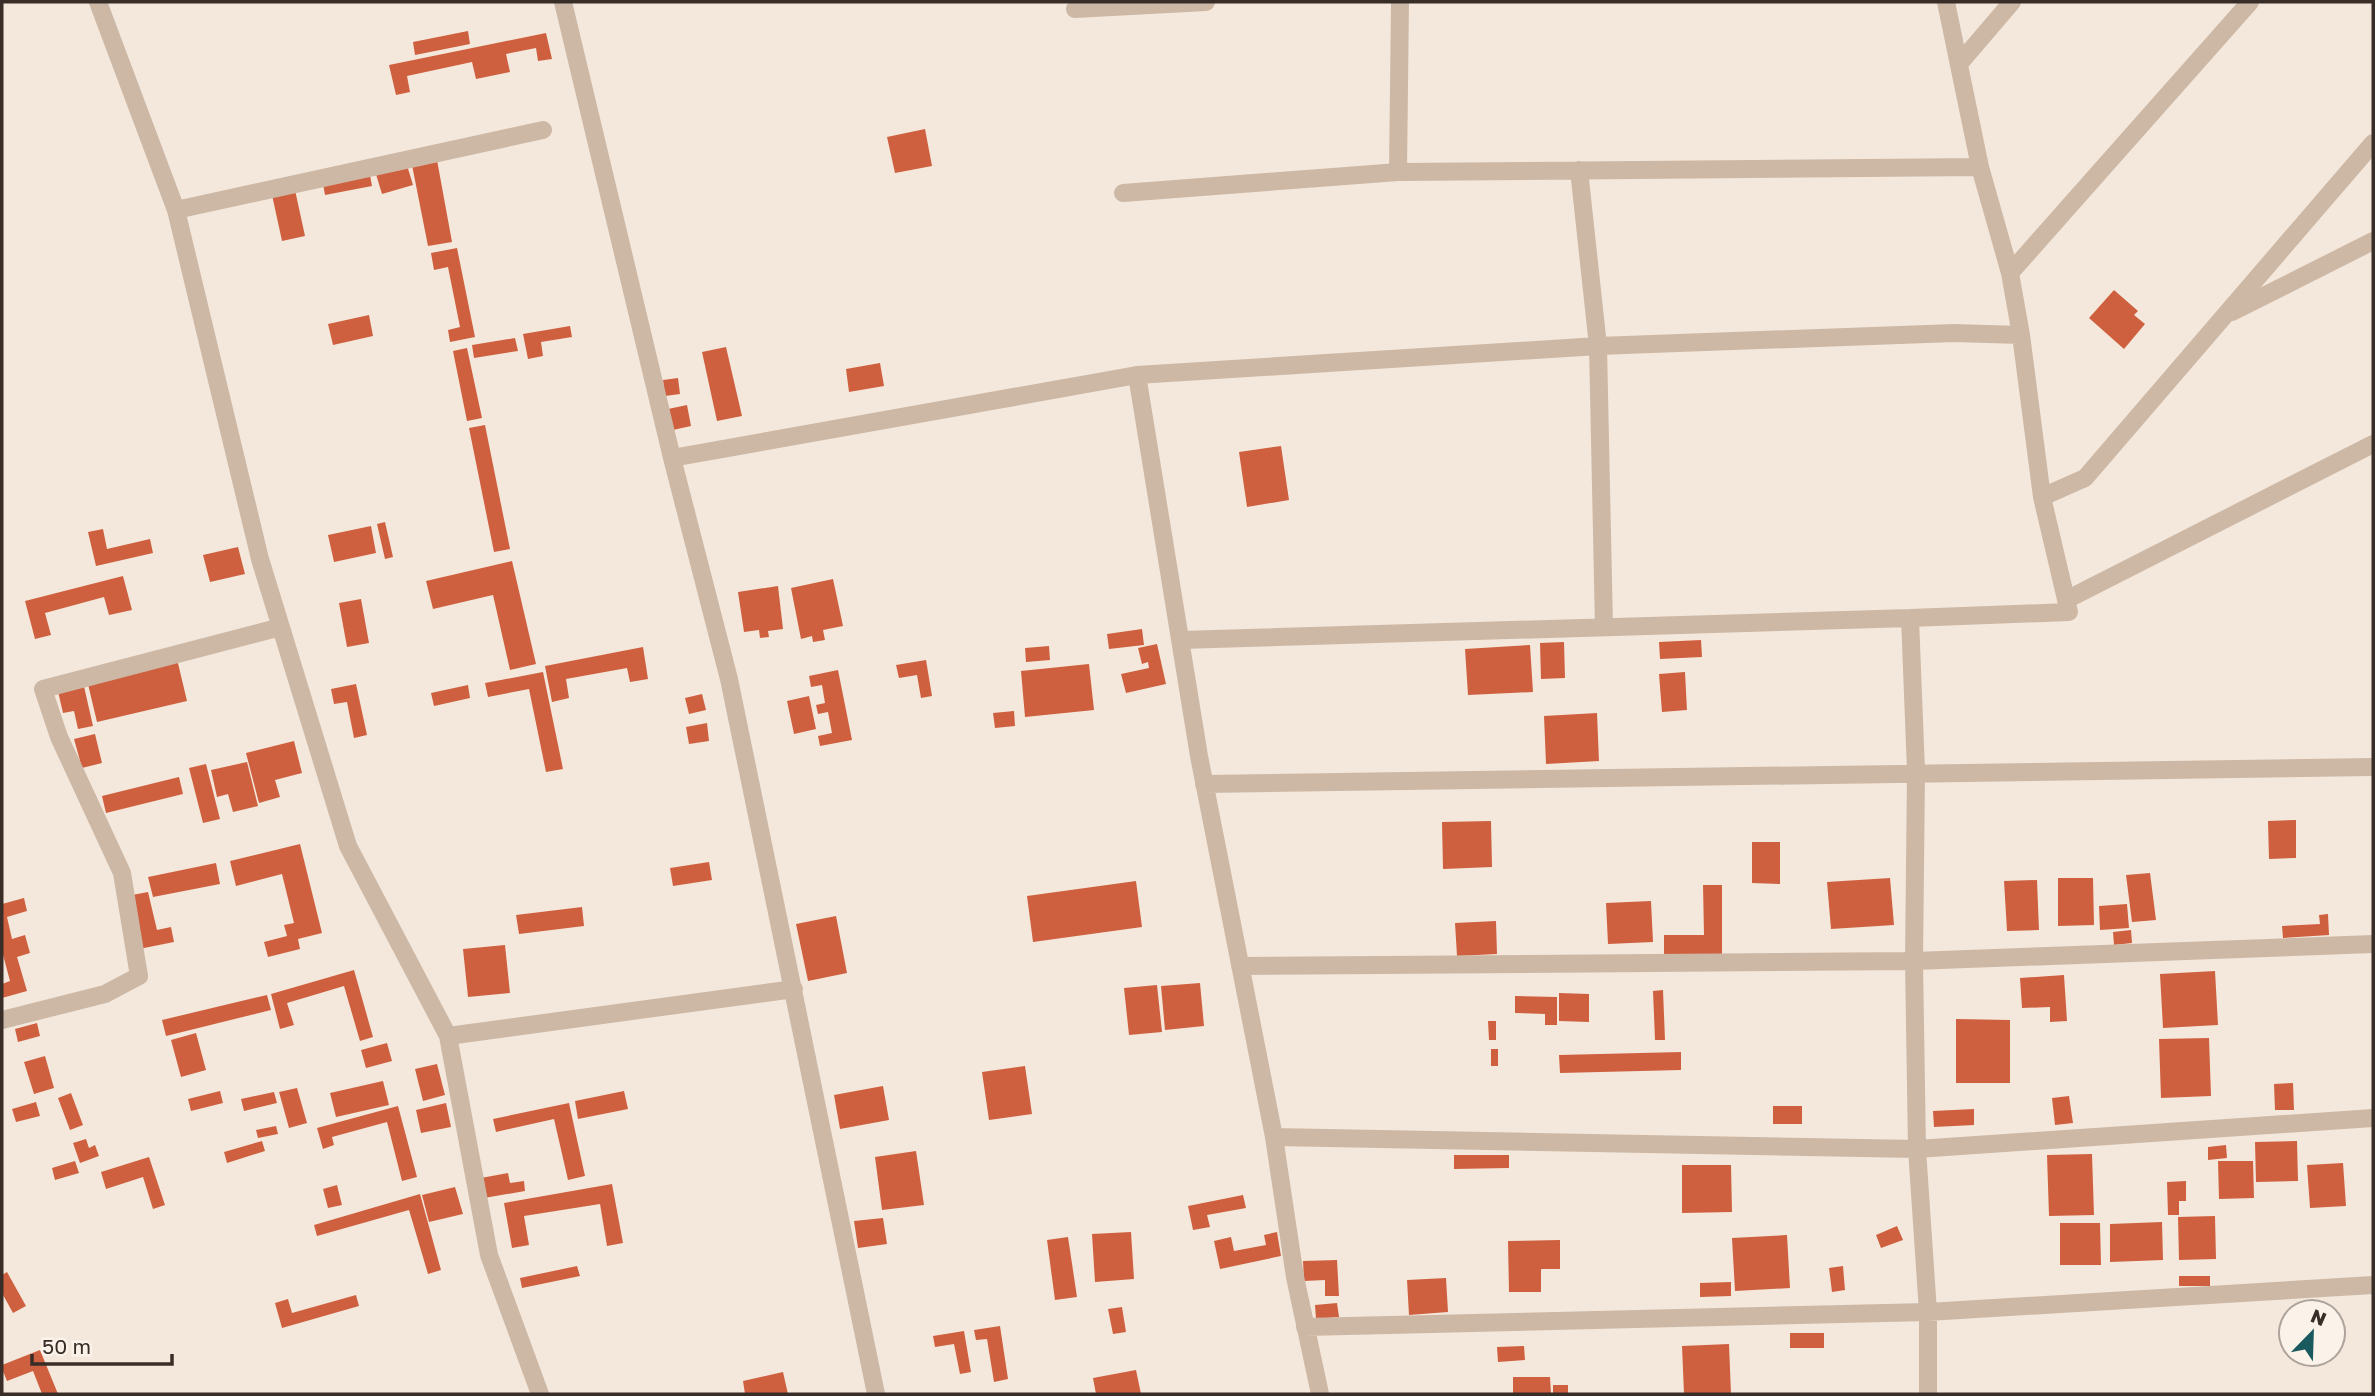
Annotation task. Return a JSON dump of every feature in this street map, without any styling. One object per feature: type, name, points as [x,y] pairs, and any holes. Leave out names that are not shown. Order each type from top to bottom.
[{"type":"street","points":[[98,2],[176,210],[260,559],[348,846],[448,1036],[488,1255],[540,1394]]},
{"type":"street","points":[[563,2],[672,458],[729,679],[876,1394]]},
{"type":"street","points":[[1075,9],[1206,2]]},
{"type":"street","points":[[1398,172],[1400,2]]},
{"type":"street","points":[[1181,639],[2069,612],[2042,498],[2021,335],[2010,273],[1980,167],[1946,2]]},
{"type":"street","points":[[1959,64],[2012,2]]},
{"type":"street","points":[[2010,273],[2250,2]]},
{"type":"street","points":[[176,210],[543,130]]},
{"type":"street","points":[[2042,498],[2085,478],[2373,143]]},
{"type":"street","points":[[1123,193],[1398,172],[1980,167]]},
{"type":"street","points":[[1579,170],[1598,346],[1604,627]]},
{"type":"street","points":[[2225,315],[2373,242]]},
{"type":"street","points":[[672,458],[1137,375],[1598,346],[1954,333],[2021,335]]},
{"type":"street","points":[[1137,375],[1204,784],[1274,1137],[1305,1327],[1320,1394]]},
{"type":"street","points":[[2066,600],[2373,444]]},
{"type":"street","points":[[1910,618],[1916,771],[1914,961],[1917,1149],[1928,1312],[1928,1394]]},
{"type":"street","points":[[2,1020],[105,994],[139,976],[122,873],[60,737],[43,689],[281,627]]},
{"type":"street","points":[[1204,784],[1916,771],[2373,767]]},
{"type":"street","points":[[1240,966],[1914,961],[2373,944]]},
{"type":"street","points":[[448,1036],[794,989]]},
{"type":"street","points":[[1274,1137],[1917,1149],[2373,1118]]},
{"type":"street","points":[[1305,1327],[1928,1312],[2373,1285]]},
{"type":"building","points":[[468,31],[470,44],[415,55],[413,42]]},
{"type":"building","points":[[546,33],[552,59],[538,61],[536,48],[506,54],[510,72],[476,79],[472,62],[407,76],[410,92],[396,95],[389,65]]},
{"type":"building","points":[[925,129],[932,166],[895,173],[887,137]]},
{"type":"building","points":[[437,160],[452,242],[428,246],[412,165]]},
{"type":"building","points":[[406,162],[413,185],[382,194],[375,171]]},
{"type":"building","points":[[370,175],[372,186],[325,195],[323,184]]},
{"type":"building","points":[[295,190],[305,236],[282,241],[272,195]]},
{"type":"building","points":[[457,248],[475,337],[450,342],[448,330],[460,327],[448,267],[434,270],[431,253]]},
{"type":"building","points":[[2114,290],[2138,311],[2134,315],[2145,324],[2124,349],[2089,318]]},
{"type":"building","points":[[369,315],[373,336],[333,345],[328,324]]},
{"type":"building","points":[[570,326],[572,337],[541,342],[543,356],[528,359],[523,334]]},
{"type":"building","points":[[515,338],[518,351],[474,358],[472,345]]},
{"type":"building","points":[[726,347],[742,416],[717,421],[702,352]]},
{"type":"building","points":[[467,348],[482,418],[467,421],[453,351]]},
{"type":"building","points":[[880,363],[884,386],[849,392],[846,369]]},
{"type":"building","points":[[678,378],[680,394],[665,396],[663,380]]},
{"type":"building","points":[[687,405],[691,426],[673,430],[668,409]]},
{"type":"building","points":[[485,425],[510,549],[494,552],[469,428]]},
{"type":"building","points":[[1281,446],[1289,500],[1247,507],[1239,452]]},
{"type":"building","points":[[385,522],[393,557],[385,559],[377,524]]},
{"type":"building","points":[[371,526],[376,553],[334,562],[328,535]]},
{"type":"building","points":[[103,529],[107,549],[150,539],[153,553],[96,566],[88,532]]},
{"type":"building","points":[[238,547],[245,574],[210,582],[203,555]]},
{"type":"building","points":[[512,561],[536,664],[510,670],[493,595],[433,609],[426,581]]},
{"type":"building","points":[[123,576],[132,610],[109,615],[104,597],[45,613],[51,635],[35,639],[25,601]]},
{"type":"building","points":[[833,579],[843,626],[823,630],[825,640],[813,642],[812,636],[801,639],[791,588]]},
{"type":"building","points":[[778,586],[783,629],[768,631],[769,637],[760,638],[759,630],[744,632],[738,592]]},
{"type":"building","points":[[361,599],[369,643],[347,647],[339,603]]},
{"type":"building","points":[[1142,629],[1144,645],[1109,649],[1107,634]]},
{"type":"building","points":[[1701,640],[1702,657],[1660,659],[1659,642]]},
{"type":"building","points":[[1564,642],[1565,678],[1541,679],[1540,643]]},
{"type":"building","points":[[1157,644],[1166,684],[1126,693],[1121,674],[1149,668],[1148,662],[1142,664],[1138,648]]},
{"type":"building","points":[[1530,645],[1533,692],[1468,695],[1465,649]]},
{"type":"building","points":[[1049,646],[1050,660],[1026,662],[1025,648]]},
{"type":"building","points":[[643,647],[648,679],[630,682],[627,668],[566,679],[569,698],[552,702],[545,666]]},
{"type":"building","points":[[177,659],[187,701],[97,722],[87,680]]},
{"type":"building","points":[[926,660],[932,696],[921,698],[917,675],[899,678],[896,665]]},
{"type":"building","points":[[1089,664],[1094,710],[1025,717],[1021,671]]},
{"type":"building","points":[[838,670],[852,740],[820,746],[818,736],[832,733],[828,712],[818,714],[816,705],[825,703],[822,685],[811,687],[809,676]]},
{"type":"building","points":[[543,672],[563,769],[546,772],[529,689],[488,697],[485,683]]},
{"type":"building","points":[[1685,672],[1687,710],[1662,712],[1659,674]]},
{"type":"building","points":[[83,682],[93,726],[78,729],[74,711],[63,713],[57,687]]},
{"type":"building","points":[[356,684],[367,735],[354,738],[347,702],[334,704],[331,689]]},
{"type":"building","points":[[468,685],[470,698],[434,706],[431,693]]},
{"type":"building","points":[[702,694],[706,710],[689,714],[685,698]]},
{"type":"building","points":[[809,696],[816,729],[794,734],[787,701]]},
{"type":"building","points":[[1014,711],[1015,726],[995,728],[993,713]]},
{"type":"building","points":[[1597,713],[1599,761],[1546,764],[1544,716]]},
{"type":"building","points":[[707,723],[709,741],[689,744],[686,727]]},
{"type":"building","points":[[95,734],[102,763],[82,768],[74,739]]},
{"type":"building","points":[[294,741],[302,773],[275,780],[280,797],[259,803],[246,753]]},
{"type":"building","points":[[247,762],[258,806],[233,812],[228,794],[217,797],[211,770]]},
{"type":"building","points":[[206,764],[220,819],[203,823],[189,768]]},
{"type":"building","points":[[179,777],[183,794],[106,813],[102,796]]},
{"type":"building","points":[[2296,820],[2296,858],[2269,859],[2268,821]]},
{"type":"building","points":[[1491,821],[1492,867],[1443,869],[1442,822]]},
{"type":"building","points":[[1752,842],[1780,842],[1780,884],[1752,883]]},
{"type":"building","points":[[300,844],[322,933],[298,939],[300,949],[268,957],[264,942],[287,936],[284,925],[294,923],[282,874],[236,886],[230,861]]},
{"type":"building","points":[[709,862],[712,880],[673,886],[670,868]]},
{"type":"building","points":[[216,863],[220,884],[153,897],[148,877]]},
{"type":"building","points":[[2150,873],[2156,920],[2132,922],[2126,875]]},
{"type":"building","points":[[1890,878],[1894,925],[1831,929],[1827,882]]},
{"type":"building","points":[[2058,878],[2093,878],[2094,925],[2058,926]]},
{"type":"building","points":[[2037,880],[2039,930],[2007,931],[2004,881]]},
{"type":"building","points":[[1136,881],[1142,927],[1033,942],[1027,896]]},
{"type":"building","points":[[1703,885],[1722,885],[1722,957],[1664,957],[1664,935],[1704,935]]},
{"type":"building","points":[[148,892],[157,930],[171,927],[174,942],[139,949],[127,896]]},
{"type":"building","points":[[24,898],[27,911],[7,917],[12,939],[25,935],[30,953],[17,957],[27,991],[2,998],[2,984],[10,981],[2,951],[2,904]]},
{"type":"building","points":[[1651,901],[1653,942],[1608,944],[1606,903]]},
{"type":"building","points":[[2127,904],[2129,928],[2100,930],[2099,906]]},
{"type":"building","points":[[582,907],[584,926],[519,934],[516,915]]},
{"type":"building","points":[[2328,914],[2329,935],[2283,938],[2282,926],[2320,924],[2319,915]]},
{"type":"building","points":[[836,916],[847,973],[808,981],[796,924]]},
{"type":"building","points":[[1496,921],[1497,954],[1457,956],[1455,923]]},
{"type":"building","points":[[2131,930],[2132,943],[2114,945],[2113,932]]},
{"type":"building","points":[[505,945],[510,993],[468,997],[463,949]]},
{"type":"building","points":[[354,970],[373,1037],[360,1041],[344,986],[287,1003],[294,1025],[280,1029],[271,994]]},
{"type":"building","points":[[2215,971],[2218,1025],[2163,1028],[2160,974]]},
{"type":"building","points":[[2064,975],[2067,1021],[2050,1022],[2050,1007],[2022,1008],[2020,978]]},
{"type":"building","points":[[1200,983],[1204,1026],[1165,1030],[1161,986]]},
{"type":"building","points":[[1157,985],[1162,1032],[1129,1035],[1124,988]]},
{"type":"building","points":[[1663,990],[1665,1040],[1655,1040],[1653,991]]},
{"type":"building","points":[[1559,993],[1589,994],[1589,1022],[1559,1021]]},
{"type":"building","points":[[267,995],[271,1010],[166,1036],[162,1020]]},
{"type":"building","points":[[1515,996],[1557,997],[1557,1025],[1545,1025],[1545,1014],[1515,1013]]},
{"type":"building","points":[[1956,1019],[2010,1020],[2010,1083],[1956,1083]]},
{"type":"building","points":[[1488,1021],[1496,1021],[1496,1040],[1489,1040]]},
{"type":"building","points":[[37,1023],[40,1036],[18,1042],[15,1029]]},
{"type":"building","points":[[196,1033],[206,1070],[181,1077],[171,1040]]},
{"type":"building","points":[[2209,1038],[2211,1096],[2161,1098],[2159,1039]]},
{"type":"building","points":[[387,1043],[392,1061],[366,1068],[361,1050]]},
{"type":"building","points":[[1491,1049],[1498,1049],[1498,1066],[1491,1066]]},
{"type":"building","points":[[1681,1052],[1681,1070],[1560,1073],[1559,1055]]},
{"type":"building","points":[[45,1056],[54,1088],[34,1094],[24,1062]]},
{"type":"building","points":[[437,1064],[445,1095],[423,1101],[415,1069]]},
{"type":"building","points":[[1025,1066],[1032,1114],[989,1120],[982,1072]]},
{"type":"building","points":[[383,1081],[389,1105],[336,1117],[330,1093]]},
{"type":"building","points":[[2293,1083],[2294,1110],[2275,1110],[2274,1084]]},
{"type":"building","points":[[883,1086],[889,1120],[840,1129],[834,1095]]},
{"type":"building","points":[[297,1088],[307,1123],[289,1128],[279,1092]]},
{"type":"building","points":[[220,1091],[223,1103],[191,1111],[188,1099]]},
{"type":"building","points":[[624,1091],[628,1109],[578,1119],[575,1101]]},
{"type":"building","points":[[274,1092],[277,1103],[244,1111],[241,1099]]},
{"type":"building","points":[[71,1093],[83,1125],[70,1130],[58,1098]]},
{"type":"building","points":[[2069,1096],[2073,1123],[2055,1125],[2052,1098]]},
{"type":"building","points":[[36,1102],[40,1116],[16,1122],[12,1109]]},
{"type":"building","points":[[446,1103],[451,1127],[421,1133],[416,1110]]},
{"type":"building","points":[[569,1103],[585,1176],[568,1180],[554,1119],[496,1132],[493,1119]]},
{"type":"building","points":[[398,1106],[417,1177],[402,1181],[387,1122],[332,1137],[334,1145],[323,1149],[317,1128]]},
{"type":"building","points":[[1773,1106],[1802,1106],[1802,1124],[1773,1124]]},
{"type":"building","points":[[1974,1109],[1974,1125],[1934,1127],[1933,1111]]},
{"type":"building","points":[[276,1126],[278,1134],[258,1138],[256,1130]]},
{"type":"building","points":[[86,1139],[89,1148],[95,1145],[99,1156],[80,1163],[73,1143]]},
{"type":"building","points":[[262,1141],[265,1151],[227,1163],[224,1152]]},
{"type":"building","points":[[2297,1141],[2298,1181],[2256,1182],[2255,1142]]},
{"type":"building","points":[[2226,1145],[2227,1158],[2208,1160],[2208,1147]]},
{"type":"building","points":[[916,1151],[924,1205],[882,1210],[875,1157]]},
{"type":"building","points":[[2092,1154],[2094,1215],[2049,1216],[2047,1155]]},
{"type":"building","points":[[1454,1155],[1509,1155],[1509,1168],[1454,1169]]},
{"type":"building","points":[[149,1157],[165,1205],[153,1209],[143,1177],[106,1189],[101,1172]]},
{"type":"building","points":[[75,1161],[79,1173],[55,1180],[52,1168]]},
{"type":"building","points":[[2218,1161],[2253,1161],[2254,1198],[2219,1199]]},
{"type":"building","points":[[2343,1163],[2346,1206],[2310,1208],[2307,1165]]},
{"type":"building","points":[[1682,1165],[1731,1165],[1732,1212],[1682,1213]]},
{"type":"building","points":[[508,1173],[510,1183],[524,1181],[525,1191],[484,1198],[481,1178]]},
{"type":"building","points":[[2186,1181],[2186,1201],[2179,1201],[2179,1215],[2168,1215],[2167,1182]]},
{"type":"building","points":[[612,1184],[623,1243],[607,1246],[600,1204],[524,1216],[529,1245],[512,1248],[504,1203]]},
{"type":"building","points":[[337,1185],[342,1205],[328,1208],[323,1189]]},
{"type":"building","points":[[455,1187],[463,1214],[429,1222],[422,1195]]},
{"type":"building","points":[[420,1194],[441,1270],[428,1274],[409,1210],[317,1236],[314,1225]]},
{"type":"building","points":[[1243,1195],[1246,1208],[1207,1215],[1210,1227],[1193,1230],[1188,1206]]},
{"type":"building","points":[[2215,1216],[2216,1259],[2179,1260],[2178,1217]]},
{"type":"building","points":[[883,1218],[887,1244],[858,1248],[854,1221]]},
{"type":"building","points":[[2162,1222],[2163,1260],[2110,1262],[2110,1224]]},
{"type":"building","points":[[2060,1223],[2100,1223],[2101,1265],[2060,1265]]},
{"type":"building","points":[[1897,1226],[1903,1240],[1881,1248],[1876,1235]]},
{"type":"building","points":[[1131,1232],[1134,1279],[1095,1282],[1092,1234]]},
{"type":"building","points":[[1277,1232],[1281,1256],[1220,1269],[1214,1241],[1231,1237],[1234,1251],[1266,1245],[1264,1235]]},
{"type":"building","points":[[1787,1235],[1790,1288],[1735,1291],[1732,1238]]},
{"type":"building","points":[[1068,1237],[1077,1297],[1055,1300],[1047,1240]]},
{"type":"building","points":[[1560,1240],[1560,1269],[1541,1269],[1541,1292],[1509,1292],[1508,1241]]},
{"type":"building","points":[[1337,1260],[1339,1296],[1325,1296],[1325,1280],[1304,1281],[1303,1261]]},
{"type":"building","points":[[577,1266],[580,1276],[522,1288],[520,1278]]},
{"type":"building","points":[[1843,1266],[1845,1290],[1832,1292],[1829,1268]]},
{"type":"building","points":[[7,1272],[26,1306],[13,1313],[2,1293],[2,1275]]},
{"type":"building","points":[[2179,1276],[2210,1276],[2210,1286],[2179,1286]]},
{"type":"building","points":[[1446,1278],[1448,1312],[1409,1315],[1407,1280]]},
{"type":"building","points":[[1731,1282],[1731,1296],[1700,1297],[1700,1283]]},
{"type":"building","points":[[356,1295],[359,1306],[282,1328],[275,1303],[288,1299],[292,1313]]},
{"type":"building","points":[[1337,1303],[1339,1317],[1316,1319],[1315,1305]]},
{"type":"building","points":[[1122,1307],[1126,1332],[1113,1334],[1108,1309]]},
{"type":"building","points":[[1000,1326],[1008,1379],[994,1382],[987,1339],[976,1340],[974,1330]]},
{"type":"building","points":[[964,1331],[971,1372],[960,1374],[954,1344],[935,1347],[933,1336]]},
{"type":"building","points":[[1790,1333],[1824,1333],[1824,1348],[1790,1348]]},
{"type":"building","points":[[1729,1344],[1731,1394],[1684,1394],[1682,1346]]},
{"type":"building","points":[[1524,1346],[1525,1360],[1498,1362],[1497,1347]]},
{"type":"building","points":[[40,1350],[58,1394],[42,1394],[33,1371],[7,1381],[2,1369],[2,1365]]},
{"type":"building","points":[[1136,1370],[1141,1394],[1096,1394],[1093,1378]]},
{"type":"building","points":[[783,1372],[788,1394],[745,1394],[743,1381]]},
{"type":"building","points":[[1513,1377],[1550,1377],[1551,1394],[1513,1394]]},
{"type":"building","points":[[1553,1385],[1568,1385],[1568,1394],[1553,1394]]}]
